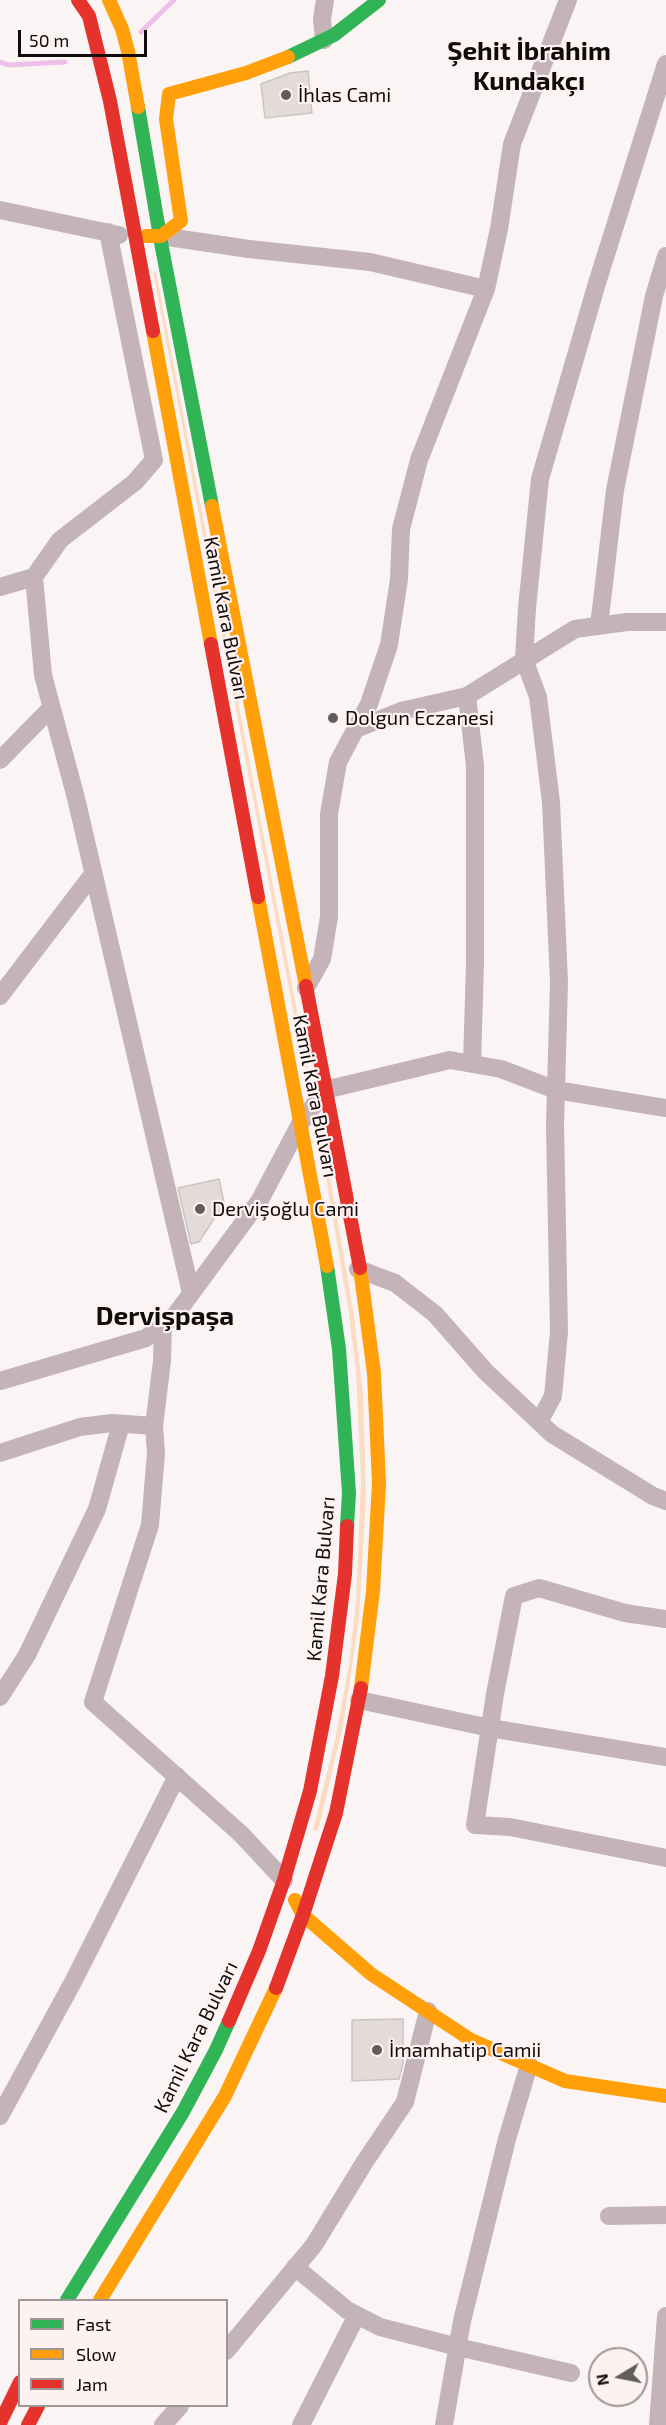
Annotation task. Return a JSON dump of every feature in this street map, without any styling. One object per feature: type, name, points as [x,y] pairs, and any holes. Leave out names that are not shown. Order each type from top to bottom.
[{"type":"main road","name":"Kamil Kara Bulvarı","points":[[68,2299],[183,2112],[216,2050],[255,1960],[284,1880],[310,1791],[332,1676],[345,1574],[348,1494],[339,1349],[324,1249],[122,234],[102,63],[89,16],[78,0]]},
{"type":"main road","name":"Kamil Kara Bulvarı","points":[[101,2299],[225,2096],[261,2021],[303,1915],[336,1813],[368,1650],[379,1483],[374,1382],[364,1295],[358,1269],[358,1254],[162,248],[162,236],[126,40],[109,0]]},
{"type":"main road","points":[[122,234],[162,236],[181,221],[166,119],[169,94],[246,73],[291,56],[334,35],[379,0]]},
{"type":"main road","points":[[284,1880],[303,1915],[371,1974],[471,2040],[565,2081],[666,2096]]},
{"type":"main road","points":[[0,2423],[18,2386]]},
{"type":"main road","points":[[28,2425],[37,2407]]},
{"type":"street","points":[[324,40],[322,19],[325,0]]},
{"type":"street","points":[[306,988],[322,959],[329,917],[329,814],[338,762],[369,704],[388,645],[399,579],[401,529],[419,460],[486,289],[499,229],[512,144],[568,0]]},
{"type":"street","points":[[539,1422],[554,1396],[559,1332],[556,1090],[559,982],[551,802],[538,697],[524,659],[527,608],[540,479],[597,283],[666,64]]},
{"type":"street","points":[[0,210],[122,234],[154,460],[135,482],[60,540],[34,577],[0,587]]},
{"type":"street","points":[[162,236],[249,249],[370,262],[486,289]]},
{"type":"street","points":[[599,626],[615,490],[654,296],[666,255]]},
{"type":"street","points":[[34,577],[43,675],[93,874],[191,1293]]},
{"type":"street","points":[[356,729],[401,711],[467,696],[575,628],[627,622],[666,622]]},
{"type":"street","points":[[467,696],[475,766],[475,963],[472,1064]]},
{"type":"street","points":[[0,760],[51,708]]},
{"type":"street","points":[[2,990],[93,874]]},
{"type":"street","points":[[0,1381],[146,1338],[176,1314],[260,1200],[300,1124],[325,1090],[450,1060],[501,1069],[556,1090],[666,1108]]},
{"type":"street","points":[[358,1269],[395,1283],[435,1314],[485,1371],[539,1422],[562,1440],[653,1496],[666,1501]]},
{"type":"street","points":[[163,1325],[162,1361],[154,1426],[156,1453],[150,1525],[93,1702],[241,1834],[284,1880]]},
{"type":"street","points":[[0,1453],[80,1427],[112,1422],[154,1426]]},
{"type":"street","points":[[0,1697],[27,1655],[97,1509],[121,1424]]},
{"type":"street","points":[[666,1619],[625,1612],[539,1588],[514,1596],[475,1825],[510,1827],[666,1858]]},
{"type":"street","points":[[359,1700],[490,1728],[666,1757]]},
{"type":"street","points":[[0,2116],[73,1982],[131,1863],[177,1776]]},
{"type":"street","points":[[228,2349],[314,2245],[370,2153],[405,2102],[428,2012]]},
{"type":"street","points":[[444,2425],[458,2348],[507,2139],[529,2065]]},
{"type":"street","points":[[609,2216],[666,2215]]},
{"type":"street","points":[[296,2267],[347,2310],[380,2327],[458,2348],[571,2373]]},
{"type":"street","points":[[301,2425],[357,2315]]},
{"type":"street","points":[[658,2425],[666,2316]]},
{"type":"street","points":[[163,2425],[179,2407]]},
{"type":"shaded area","points":[[153,272],[156,272],[308,1068],[304,1068]]},
{"type":"shaded area","points":[[330,1177],[354,1315],[363,1394],[366,1495],[359,1619],[343,1726],[318,1831],[313,1830],[335,1740],[349,1665],[356,1602],[361,1482],[356,1370],[326,1178]]},
{"type":"building","name":"İhlas Cami","points":[[308,71],[312,113],[265,118],[261,84],[290,73]]},
{"type":"building","name":"Dervişoğlu Cami","points":[[219,1179],[224,1203],[199,1242],[191,1244],[178,1188]]},
{"type":"building","name":"İmamhatip Camii","points":[[403,2019],[403,2064],[399,2079],[352,2081],[352,2020]]},
{"type":"waterway","points":[[141,32],[174,0]]},
{"type":"waterway","points":[[0,62],[8,65],[65,62]]},
{"type":"traffic: fast","points":[[288,57],[334,35],[379,0]]},
{"type":"traffic: fast","points":[[138,107],[162,248],[212,506]]},
{"type":"traffic: fast","points":[[327,1266],[339,1349],[349,1493],[347,1526]]},
{"type":"traffic: fast","points":[[68,2299],[183,2112],[229,2021]]},
{"type":"traffic: slow","points":[[109,0],[122,29],[128,51],[138,107]]},
{"type":"traffic: slow","points":[[146,236],[161,236],[181,221],[166,119],[169,94],[246,73],[288,57]]},
{"type":"traffic: slow","points":[[153,331],[211,644]]},
{"type":"traffic: slow","points":[[212,506],[306,986]]},
{"type":"traffic: slow","points":[[258,897],[327,1266]]},
{"type":"traffic: slow","points":[[360,1268],[374,1373],[379,1483],[373,1591],[361,1688]]},
{"type":"traffic: slow","points":[[295,1900],[303,1915],[371,1974],[471,2040],[565,2081],[666,2096]]},
{"type":"traffic: slow","points":[[101,2299],[225,2096],[276,1988]]},
{"type":"traffic: jam","points":[[78,0],[89,16],[110,101],[153,331]]},
{"type":"traffic: jam","points":[[211,644],[258,897]]},
{"type":"traffic: jam","points":[[306,986],[360,1268]]},
{"type":"traffic: jam","points":[[229,2021],[259,1951],[284,1880],[310,1791],[332,1676],[345,1574],[347,1526]]},
{"type":"traffic: jam","points":[[276,1988],[303,1915],[336,1813],[361,1688]]},
{"type":"traffic: jam","points":[[0,2423],[18,2386]]},
{"type":"traffic: jam","points":[[28,2425],[37,2407]]},
{"type":"place","name":"İhlas Cami","points":[[286,95]]},
{"type":"place","name":"Dolgun Eczanesi","points":[[333,718]]},
{"type":"place","name":"Dervişoğlu Cami","points":[[200,1209]]},
{"type":"place","name":"İmamhatip Camii","points":[[377,2050]]},
{"type":"district","name":"Şehit İbrahim Kundakçı","points":[[529,66]]},
{"type":"district","name":"Dervişpaşa","points":[[165,1316]]}]
